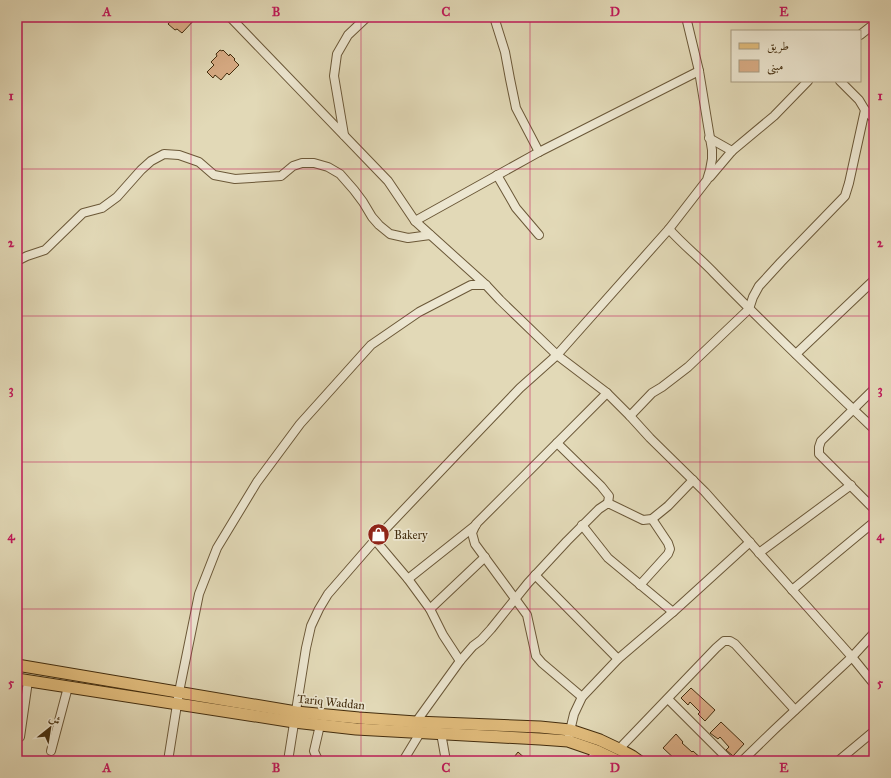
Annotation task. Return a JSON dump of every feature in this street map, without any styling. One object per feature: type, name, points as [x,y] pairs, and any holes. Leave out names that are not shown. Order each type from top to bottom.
[{"type":"main road","name":"Tariq Waddan","points":[[17,665],[179,692],[295,717],[320,725],[356,729],[568,741],[597,750],[618,761]]},
{"type":"main road","name":"Tariq Waddan","points":[[17,679],[178,704],[295,717],[359,718],[540,727],[570,730],[600,740],[639,761]]},
{"type":"street","points":[[230,17],[388,181],[415,221],[486,285],[557,355],[607,393],[705,492],[852,657],[874,684]]},
{"type":"street","points":[[344,135],[334,76],[337,54],[348,35],[367,17]]},
{"type":"street","points":[[494,17],[505,52],[516,108],[539,152]]},
{"type":"street","points":[[686,17],[699,71],[712,150],[710,170],[706,180]]},
{"type":"street","points":[[861,34],[874,24]]},
{"type":"street","points":[[415,221],[539,152],[699,71]]},
{"type":"street","points":[[288,761],[306,648],[311,626],[328,594],[375,540],[520,388],[557,355],[669,229],[706,180],[732,151],[774,116],[807,82]]},
{"type":"street","points":[[841,82],[859,100],[865,110],[874,119]]},
{"type":"street","points":[[630,416],[652,393],[688,367],[749,309],[759,286],[845,196],[865,110]]},
{"type":"street","points":[[709,138],[732,151]]},
{"type":"street","points":[[17,261],[45,250],[83,214],[102,208],[117,197],[141,170],[151,161],[164,154],[179,155],[199,162],[214,176],[235,178],[281,176],[293,166],[302,163],[314,163],[328,167],[340,174],[363,202],[372,217],[390,234],[408,238],[430,235]]},
{"type":"street","points":[[497,175],[516,208],[540,235]]},
{"type":"street","points":[[669,229],[749,309],[874,429]]},
{"type":"street","points":[[796,354],[874,280]]},
{"type":"street","points":[[168,761],[179,692],[199,594],[217,548],[258,482],[300,424],[371,345],[419,312],[471,285],[486,285]]},
{"type":"street","points":[[874,389],[821,441],[819,447],[819,454],[874,509]]},
{"type":"street","points":[[408,579],[476,524],[607,393]]},
{"type":"street","points":[[557,443],[601,486],[609,496],[608,504]]},
{"type":"street","points":[[608,504],[643,520],[652,519],[668,506],[693,480]]},
{"type":"street","points":[[759,553],[851,485]]},
{"type":"street","points":[[416,722],[472,646],[481,640],[491,629],[535,575],[582,525],[599,509],[608,504]]},
{"type":"street","points":[[640,585],[668,554],[670,549],[668,543],[652,519]]},
{"type":"street","points":[[792,590],[874,522]]},
{"type":"street","points":[[476,524],[472,533],[475,544],[527,615],[532,645],[536,656],[542,663],[582,697]]},
{"type":"street","points":[[582,525],[608,558],[673,612]]},
{"type":"street","points":[[375,540],[408,579],[430,609],[443,636],[460,661]]},
{"type":"street","points":[[568,741],[574,714],[582,697],[618,659],[673,612],[750,542]]},
{"type":"street","points":[[430,609],[484,557]]},
{"type":"street","points":[[535,575],[618,659]]},
{"type":"street","points":[[742,761],[852,657],[874,633]]},
{"type":"street","points":[[619,749],[724,641],[730,641],[735,644],[795,710]]},
{"type":"street","points":[[20,737],[28,681]]},
{"type":"street","points":[[51,751],[68,687]]},
{"type":"street","points":[[668,698],[730,761]]},
{"type":"street","points":[[320,725],[314,751],[320,761]]},
{"type":"street","points":[[838,761],[874,731]]},
{"type":"street","points":[[403,761],[420,733]]},
{"type":"street","points":[[441,734],[446,761]]},
{"type":"street","points":[[590,761],[597,750]]},
{"type":"building","points":[[174,17],[197,17],[182,33],[177,29],[175,30],[168,24]]},
{"type":"building","points":[[220,50],[223,50],[229,56],[230,54],[239,65],[229,75],[227,73],[221,80],[215,75],[213,78],[207,72],[214,65],[211,62]]},
{"type":"building","points":[[691,688],[715,710],[705,721],[698,714],[700,712],[690,702],[688,705],[681,698]]},
{"type":"building","points":[[721,722],[744,744],[733,756],[726,750],[729,747],[720,737],[718,739],[710,733]]},
{"type":"building","points":[[676,734],[683,742],[682,743],[704,761],[677,761],[663,748]]},
{"type":"building","points":[[518,752],[528,761],[511,761]]},
{"type":"place","name":"Bakery","points":[[378,535]]}]
